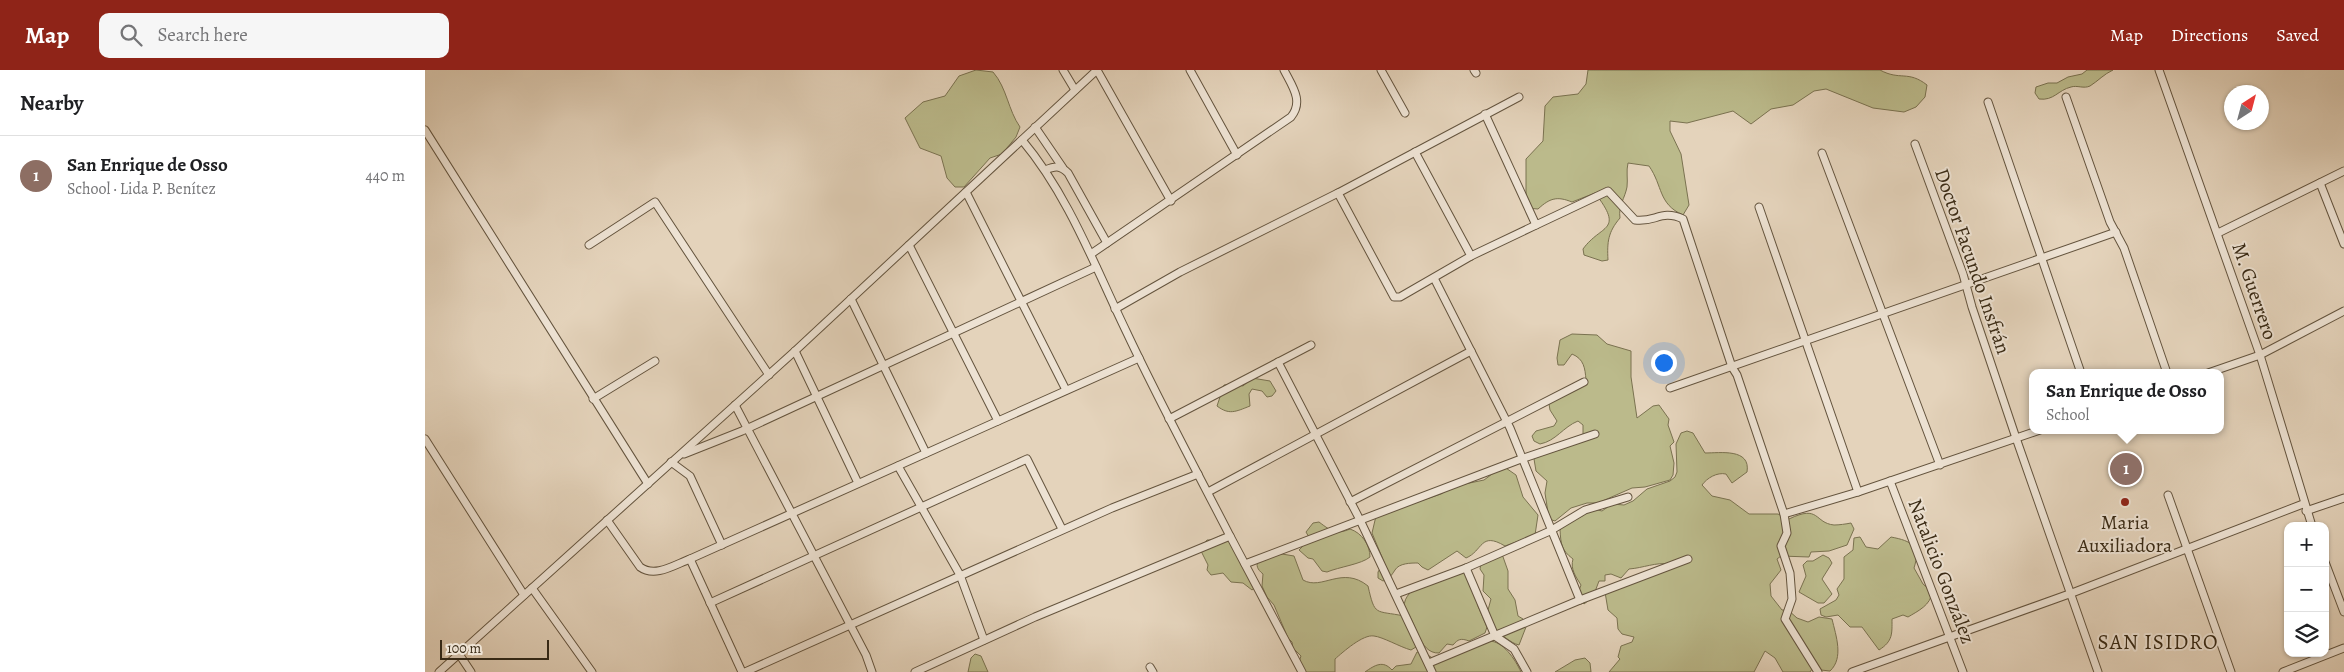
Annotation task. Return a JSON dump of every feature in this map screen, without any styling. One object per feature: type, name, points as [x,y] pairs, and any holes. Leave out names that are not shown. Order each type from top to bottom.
[{"type":"street","points":[[1063,70],[1075,90]]},
{"type":"street","points":[[439,672],[851,300],[1097,70],[1171,201]]},
{"type":"street","points":[[1190,70],[1237,155]]},
{"type":"street","points":[[1091,254],[1291,117],[1297,110],[1298,98],[1284,70]]},
{"type":"street","points":[[1381,70],[1405,113]]},
{"type":"street","name":"M. Guerrero","points":[[2159,70],[2261,355],[2310,522]]},
{"type":"street","points":[[1115,309],[1180,272],[1338,193],[1519,97]]},
{"type":"street","points":[[2066,97],[2116,232],[2124,248],[2166,369]]},
{"type":"street","points":[[1988,102],[2080,369]]},
{"type":"street","points":[[1485,114],[1535,225]]},
{"type":"street","points":[[1035,127],[1063,168],[1107,243]]},
{"type":"street","points":[[425,130],[648,484]]},
{"type":"street","points":[[1022,140],[1045,170],[1091,254],[1115,309],[1169,419],[1302,672]]},
{"type":"street","name":"Doctor Facundo Insfrán","points":[[1915,144],[1966,284],[2016,438],[2072,593],[2098,672]]},
{"type":"street","points":[[1415,152],[1471,256]]},
{"type":"street","points":[[1822,153],[1940,464]]},
{"type":"street","points":[[1045,170],[1054,166],[1063,168]]},
{"type":"street","points":[[2218,233],[2344,171]]},
{"type":"street","points":[[2320,183],[2344,244]]},
{"type":"street","points":[[1338,193],[1393,297],[1399,297],[1471,256],[1608,191],[1635,220],[1641,221],[1671,214],[1683,220],[1731,367],[1737,375],[1784,514],[1787,533],[1781,546],[1790,573],[1792,599],[1785,619],[1818,672]]},
{"type":"street","points":[[965,192],[1066,390]]},
{"type":"street","points":[[589,245],[655,202],[769,375]]},
{"type":"street","points":[[1759,207],[1858,492]]},
{"type":"street","points":[[1670,388],[2116,232]]},
{"type":"street","points":[[909,245],[998,421]]},
{"type":"street","points":[[679,456],[748,428],[1096,267]]},
{"type":"street","points":[[1434,278],[1507,422],[1550,531],[1580,600]]},
{"type":"street","points":[[851,300],[926,453]]},
{"type":"street","points":[[2220,369],[2261,355],[2344,311]]},
{"type":"street","points":[[1169,419],[1311,345]]},
{"type":"street","points":[[795,351],[859,483]]},
{"type":"street","points":[[1208,492],[1471,351]]},
{"type":"street","points":[[607,520],[640,567],[648,572],[656,572],[690,559],[1139,358]]},
{"type":"street","points":[[593,399],[655,361]]},
{"type":"street","points":[[1278,362],[1360,520],[1432,672]]},
{"type":"street","points":[[1350,502],[1584,382]]},
{"type":"street","points":[[735,405],[866,655],[871,672]]},
{"type":"street","points":[[1245,564],[1521,459],[1595,434]]},
{"type":"street","points":[[1784,514],[1858,492],[2029,434]]},
{"type":"street","points":[[425,439],[524,595]]},
{"type":"street","points":[[710,603],[1027,459],[1062,529]]},
{"type":"street","points":[[671,462],[689,476],[722,544]]},
{"type":"street","points":[[898,466],[960,576],[985,640]]},
{"type":"street","points":[[690,559],[744,672],[1062,529],[1198,474]]},
{"type":"street","name":"Natalicio González","points":[[1890,481],[1963,672]]},
{"type":"street","points":[[2169,495],[2231,672]]},
{"type":"street","points":[[1396,594],[1466,568],[1550,531],[1585,510],[1628,497]]},
{"type":"street","points":[[1852,672],[2305,507],[2344,498]]},
{"type":"street","points":[[915,672],[985,640],[1230,536]]},
{"type":"street","points":[[1429,663],[1580,600],[1688,559]]},
{"type":"street","points":[[2327,567],[2344,612]]},
{"type":"street","points":[[1466,568],[1495,636],[1514,649],[1527,672]]},
{"type":"street","points":[[532,588],[592,672]]},
{"type":"street","points":[[2283,672],[2344,648]]},
{"type":"street","points":[[459,654],[471,672]]},
{"type":"shaded area","points":[[976,70],[993,72],[998,78],[1020,127],[1016,137],[1002,154],[990,158],[964,187],[955,187],[947,178],[941,156],[920,148],[905,118],[923,102],[945,96],[959,76]]},
{"type":"shaded area","points":[[1588,70],[1880,70],[1893,75],[1914,78],[1927,85],[1925,97],[1916,107],[1904,112],[1873,108],[1826,89],[1814,91],[1793,105],[1771,109],[1751,124],[1733,111],[1687,123],[1670,121],[1670,131],[1681,154],[1689,205],[1683,215],[1675,211],[1665,200],[1649,166],[1628,163],[1627,187],[1621,206],[1620,218],[1609,238],[1608,260],[1602,261],[1584,255],[1583,249],[1603,231],[1609,221],[1604,206],[1595,193],[1572,202],[1554,199],[1546,202],[1538,209],[1526,208],[1526,159],[1543,141],[1545,106],[1553,97],[1578,94],[1586,84]]},
{"type":"shaded area","points":[[2087,70],[2113,70],[2090,86],[2071,87],[2044,99],[2039,99],[2035,93],[2036,87],[2048,83],[2057,83],[2068,77],[2082,74]]},
{"type":"shaded area","points":[[1572,334],[1597,335],[1607,344],[1631,351],[1631,377],[1637,418],[1653,406],[1659,405],[1669,419],[1668,425],[1674,442],[1670,446],[1674,463],[1673,475],[1670,480],[1645,487],[1632,488],[1598,503],[1587,503],[1571,508],[1555,521],[1549,519],[1545,493],[1547,481],[1536,471],[1534,459],[1538,455],[1543,455],[1554,449],[1559,450],[1583,436],[1583,425],[1578,421],[1551,440],[1540,444],[1534,441],[1532,436],[1536,431],[1554,426],[1557,421],[1550,410],[1549,404],[1561,391],[1586,380],[1583,364],[1576,356],[1572,354],[1564,365],[1558,365],[1557,358],[1560,340]]},
{"type":"shaded area","points":[[1252,378],[1270,381],[1276,391],[1272,396],[1267,397],[1262,391],[1252,389],[1249,394],[1250,406],[1236,411],[1225,411],[1217,406],[1224,385],[1236,384],[1243,386]]},
{"type":"shaded area","points":[[1687,431],[1693,433],[1705,453],[1733,453],[1739,455],[1747,464],[1747,472],[1732,483],[1726,474],[1716,475],[1707,480],[1702,485],[1712,496],[1730,500],[1749,514],[1778,514],[1789,519],[1806,513],[1816,516],[1828,524],[1851,523],[1854,529],[1847,545],[1829,551],[1811,552],[1809,557],[1781,556],[1777,559],[1781,570],[1770,584],[1771,596],[1782,610],[1788,610],[1797,618],[1808,622],[1819,617],[1832,619],[1838,653],[1837,660],[1830,671],[1812,669],[1810,672],[1783,672],[1775,658],[1765,651],[1754,672],[1609,672],[1620,659],[1618,657],[1621,646],[1632,642],[1634,637],[1622,634],[1618,629],[1617,618],[1608,610],[1605,592],[1609,588],[1642,573],[1666,569],[1669,564],[1629,569],[1621,578],[1611,574],[1605,575],[1605,581],[1599,581],[1593,597],[1584,604],[1577,596],[1581,585],[1573,570],[1573,559],[1562,546],[1560,530],[1571,516],[1580,517],[1590,508],[1602,511],[1612,504],[1624,505],[1633,501],[1647,489],[1670,481],[1677,472],[1676,444],[1681,433]]},
{"type":"shaded area","points":[[1503,466],[1516,475],[1523,497],[1538,515],[1535,535],[1505,546],[1497,542],[1486,541],[1472,555],[1466,558],[1457,551],[1428,570],[1418,563],[1405,564],[1399,566],[1385,580],[1383,581],[1378,578],[1378,572],[1384,562],[1372,533],[1376,516],[1441,494],[1455,486],[1484,480]]},
{"type":"shaded area","points":[[1319,522],[1337,532],[1350,529],[1358,533],[1367,544],[1370,557],[1362,562],[1327,572],[1322,571],[1313,559],[1308,558],[1299,550],[1310,539],[1306,532],[1313,523]]},
{"type":"shaded area","points":[[1222,535],[1233,547],[1238,560],[1244,568],[1255,577],[1257,586],[1252,590],[1243,583],[1231,582],[1223,573],[1211,575],[1207,570],[1208,565],[1200,549],[1207,540],[1212,540]]},
{"type":"shaded area","points":[[1860,537],[1866,547],[1878,549],[1891,537],[1904,540],[1913,546],[1916,554],[1914,568],[1923,584],[1932,592],[1927,604],[1920,610],[1908,617],[1903,615],[1892,619],[1891,637],[1879,650],[1862,627],[1850,627],[1838,615],[1826,617],[1821,615],[1820,609],[1836,600],[1839,595],[1837,589],[1844,579],[1844,557],[1853,550],[1854,538]]},
{"type":"shaded area","points":[[1282,554],[1294,556],[1303,580],[1310,583],[1350,578],[1359,580],[1368,586],[1375,608],[1382,612],[1404,616],[1416,641],[1416,647],[1411,650],[1382,638],[1369,636],[1353,644],[1335,659],[1335,672],[1303,672],[1299,662],[1301,656],[1293,648],[1292,642],[1288,638],[1274,605],[1267,597],[1262,586],[1263,574],[1257,566],[1258,559]]},
{"type":"shaded area","points":[[1502,554],[1508,571],[1508,589],[1515,600],[1518,616],[1523,619],[1526,627],[1519,645],[1496,632],[1488,610],[1491,599],[1483,591],[1484,575],[1480,569],[1481,563]]},
{"type":"shaded area","points":[[1823,555],[1829,558],[1832,563],[1822,579],[1832,594],[1824,603],[1818,603],[1799,592],[1806,576],[1803,565],[1807,561],[1813,561]]},
{"type":"shaded area","points":[[1461,570],[1466,573],[1482,600],[1478,606],[1487,627],[1485,633],[1469,641],[1462,639],[1453,645],[1447,644],[1439,653],[1432,652],[1422,642],[1404,608],[1405,600],[1417,587]]},
{"type":"shaded area","points":[[1489,641],[1504,647],[1512,656],[1521,672],[1365,672],[1372,667],[1382,664],[1392,670],[1396,666],[1411,664],[1417,652],[1423,652],[1434,659],[1444,657],[1460,646]]},
{"type":"shaded area","points":[[975,654],[981,656],[988,672],[968,672],[971,658]]},
{"type":"shaded area","points":[[1585,658],[1590,663],[1591,672],[1555,672],[1575,660]]},
{"type":"place","name":"San Enrique de Osso","points":[[2126,469]]},
{"type":"place","name":"Maria Auxiliadora","points":[[2125,502]]},
{"type":"district","name":"SAN ISIDRO","points":[[2158,642]]}]
